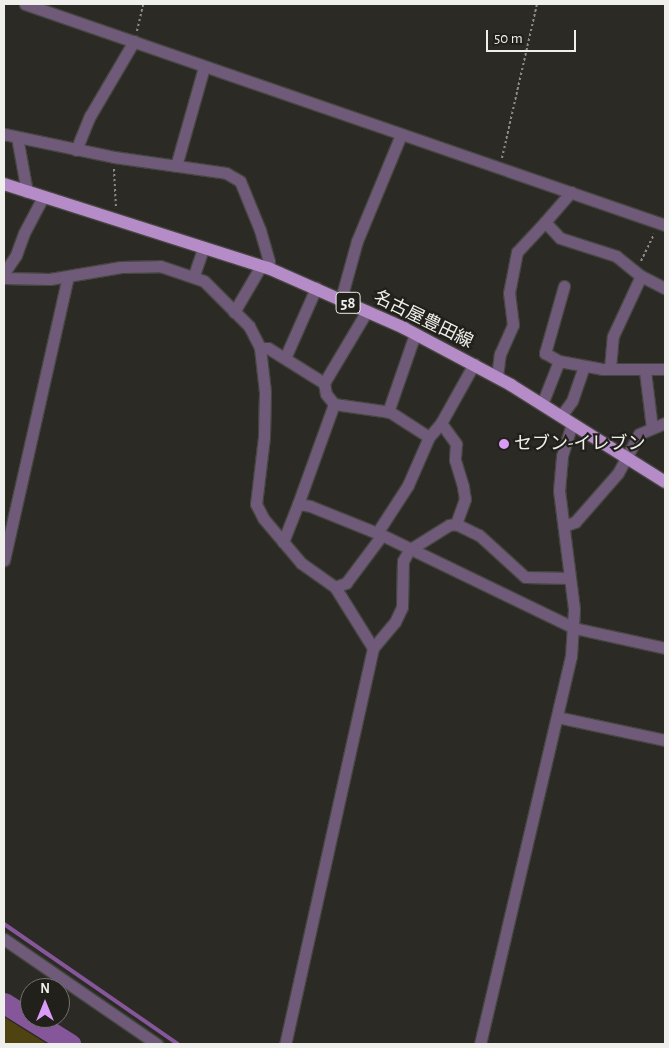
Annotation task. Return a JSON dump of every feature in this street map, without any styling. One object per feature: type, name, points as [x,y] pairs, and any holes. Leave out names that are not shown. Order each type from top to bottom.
[{"type":"main road","name":"名古屋豊田線","points":[[4,184],[264,267],[316,288],[474,364],[542,404],[665,482]]},
{"type":"street","points":[[25,4],[662,224]]},
{"type":"street","points":[[76,150],[90,116],[134,41]]},
{"type":"street","points":[[176,166],[204,67]]},
{"type":"street","points":[[4,134],[114,157],[226,173],[240,182],[260,230],[270,261],[234,312]]},
{"type":"street","points":[[341,300],[357,241],[402,135]]},
{"type":"street","points":[[17,137],[27,192]]},
{"type":"street","points":[[497,377],[500,354],[513,325],[508,293],[517,252],[571,192]]},
{"type":"street","points":[[4,273],[16,255],[24,233],[43,197]]},
{"type":"street","points":[[545,222],[560,238],[616,256],[638,273],[665,288]]},
{"type":"street","points":[[194,275],[203,249]]},
{"type":"street","points":[[4,278],[68,277],[121,267],[160,266],[194,275],[204,281],[249,326],[260,348],[265,392],[264,437],[256,504],[283,542],[301,563],[335,587],[373,648]]},
{"type":"street","points":[[610,368],[613,336],[638,273]]},
{"type":"street","points":[[4,560],[68,277]]},
{"type":"street","points":[[564,286],[545,353],[559,360],[584,366],[646,371],[665,369]]},
{"type":"street","points":[[285,358],[316,288]]},
{"type":"street","points":[[367,311],[324,383],[326,394],[334,404],[388,412],[429,437]]},
{"type":"street","points":[[388,412],[415,334]]},
{"type":"street","points":[[260,348],[285,358],[324,383]]},
{"type":"street","points":[[542,404],[559,360]]},
{"type":"street","points":[[335,587],[346,583],[379,534],[408,486],[429,437],[441,423],[474,364]]},
{"type":"street","points":[[561,416],[572,402],[584,366]]},
{"type":"street","points":[[646,371],[652,428]]},
{"type":"street","points":[[283,542],[334,404]]},
{"type":"street","points":[[441,423],[456,444],[455,460],[465,499],[456,524]]},
{"type":"street","points":[[480,1044],[571,656],[574,628],[560,470],[572,423]]},
{"type":"street","points":[[564,526],[575,522],[628,458],[639,434],[665,423]]},
{"type":"street","points":[[298,504],[379,534],[574,628],[665,648]]},
{"type":"street","points":[[285,1044],[373,648],[395,622],[402,608],[403,561],[410,550],[448,525],[456,524],[488,542],[525,577],[570,578]]},
{"type":"street","points":[[557,717],[665,740]]},
{"type":"street","points":[[4,939],[157,1044]]},
{"type":"path","points":[[134,41],[143,4]]},
{"type":"path","points":[[498,168],[537,4]]},
{"type":"path","points":[[114,157],[117,220]]},
{"type":"path","points":[[638,273],[662,224]]},
{"type":"shaded area","points":[[4,1017],[47,1044],[4,1044]]},
{"type":"waterway","points":[[4,924],[178,1044]]},
{"type":"waterway","points":[[4,1003],[70,1044]]},
{"type":"place","name":"セブン-イレブン","points":[[504,444]]}]
